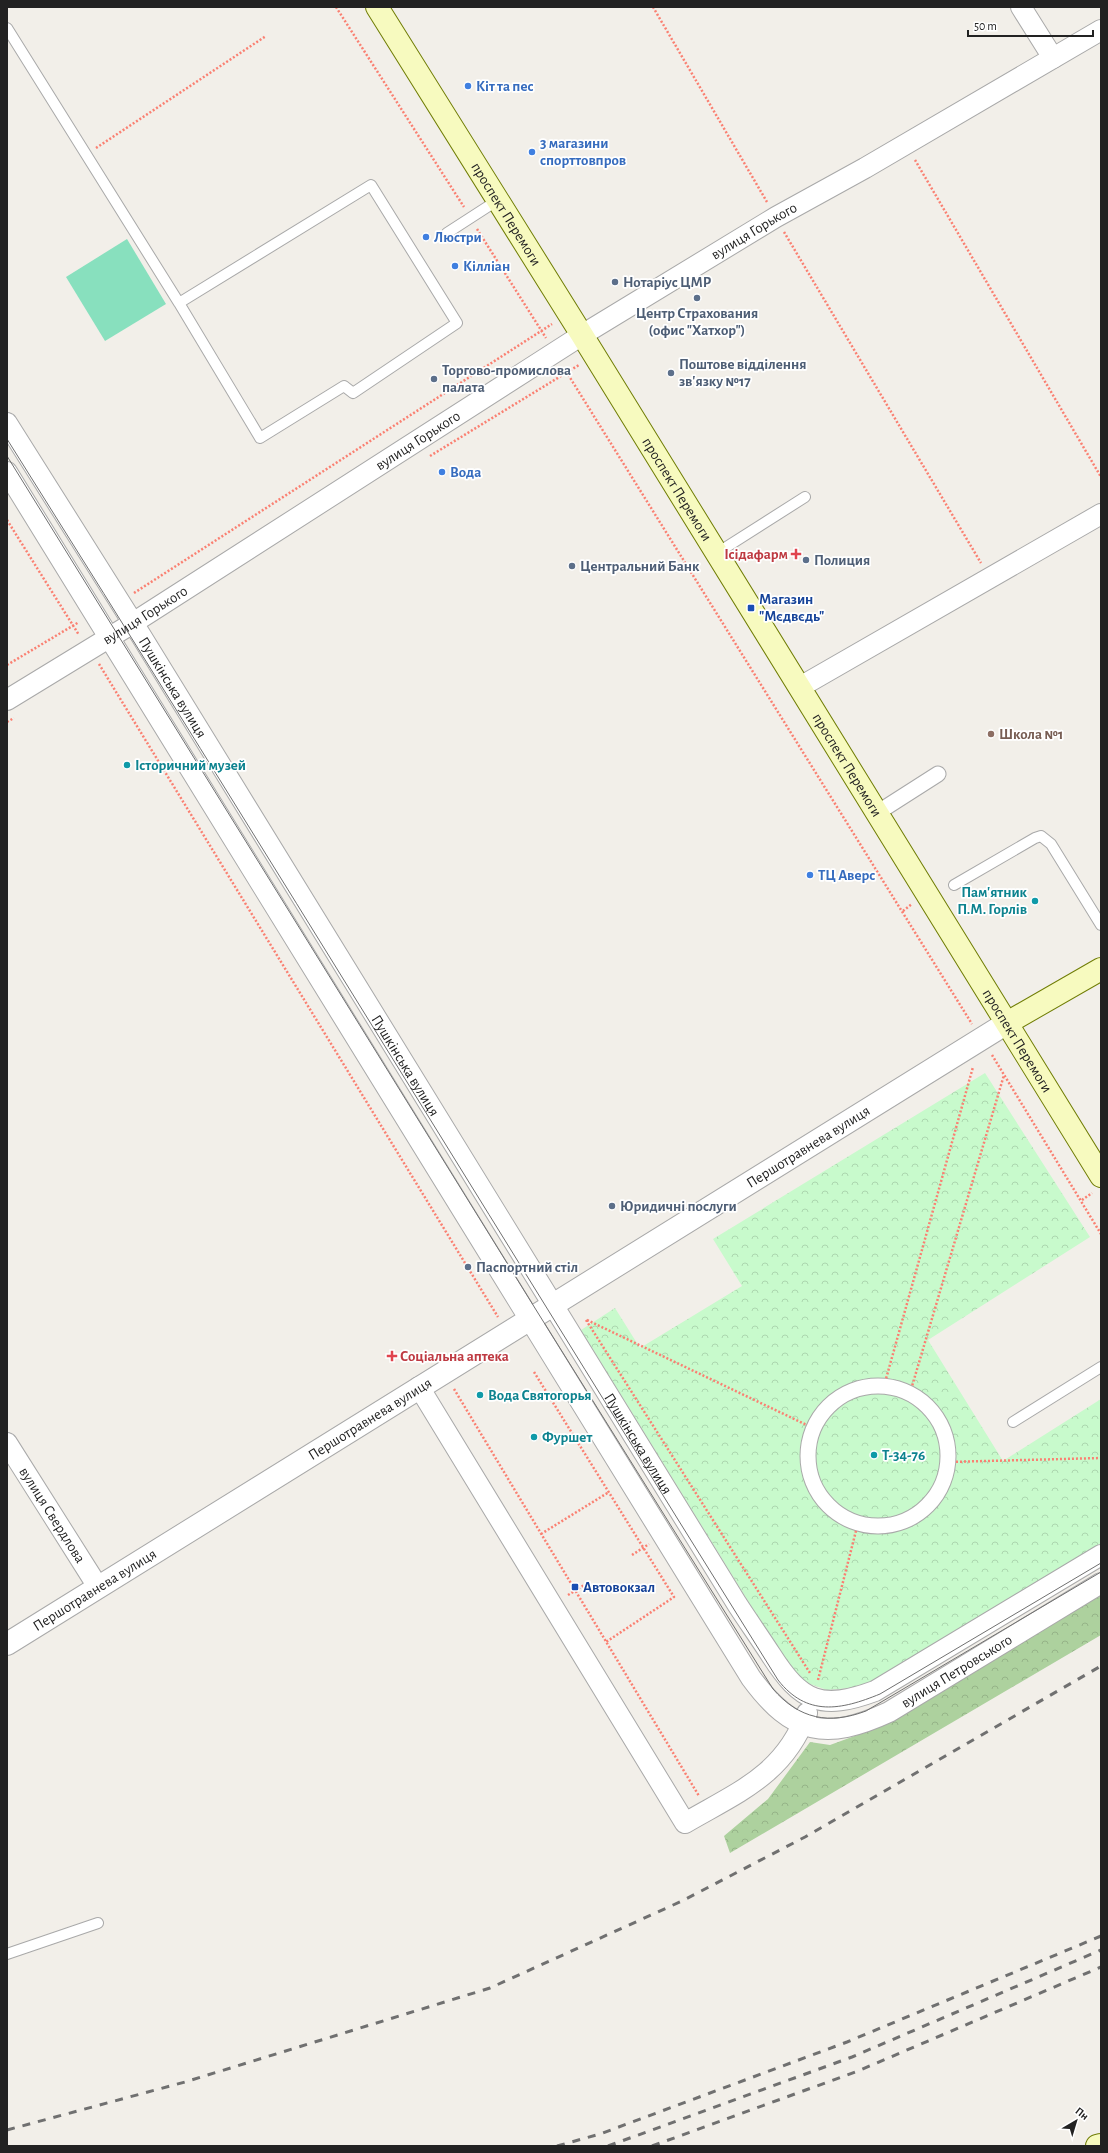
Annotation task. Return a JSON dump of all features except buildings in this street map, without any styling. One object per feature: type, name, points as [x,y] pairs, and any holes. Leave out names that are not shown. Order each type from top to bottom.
[{"type":"main road","name":"проспект Перемоги","points":[[377,7],[569,313],[1101,1176]]},
{"type":"main road","name":"Першотравнева вулиця","points":[[1007,1023],[1101,969]]},
{"type":"main road","points":[[1097,2146],[1101,2145]]},
{"type":"street","points":[[1021,7],[1053,58]]},
{"type":"street","name":"вулиця Горького","points":[[7,700],[110,635],[133,623],[582,335],[776,217],[866,168],[1053,58],[1099,37]]},
{"type":"street","name":"Пушкінська вулиця","points":[[7,423],[120,602],[783,1674],[791,1685],[813,1698]]},
{"type":"street","name":"Пушкінська вулиця","points":[[7,472],[110,635],[751,1678],[768,1701],[783,1713],[803,1725]]},
{"type":"street","points":[[800,687],[1101,514]]},
{"type":"street","points":[[877,813],[938,774]]},
{"type":"street","name":"Першотравнева вулиця","points":[[7,1644],[444,1371],[1007,1023]]},
{"type":"street","points":[[884,1386],[910,1393],[924,1403],[935,1415],[943,1429],[948,1445],[948,1462],[945,1477],[939,1492],[930,1504],[918,1514],[904,1522],[888,1526],[873,1526],[858,1523],[842,1516],[829,1506],[818,1493],[811,1478],[808,1461],[809,1444],[813,1428],[822,1413],[840,1398],[850,1392],[866,1387],[884,1386]]},
{"type":"street","points":[[419,1387],[685,1823],[764,1776],[778,1764],[803,1725],[813,1698]]},
{"type":"street","name":"вулиця Свердлова","points":[[7,1443],[98,1587]]},
{"type":"street","name":"вулиця Петровського","points":[[813,1698],[836,1700],[862,1696],[875,1690],[1101,1555]]},
{"type":"street","name":"вулиця Петровського","points":[[803,1725],[822,1729],[844,1728],[867,1722],[889,1712],[1101,1583]]},
{"type":"lane","points":[[7,28],[179,303],[260,438],[344,386],[353,393],[456,323],[416,251],[371,185],[179,303]]},
{"type":"lane","points":[[447,233],[498,200]]},
{"type":"lane","points":[[717,553],[805,497]]},
{"type":"lane","points":[[954,885],[1035,838],[1041,836],[1051,844],[1101,925]]},
{"type":"lane","points":[[1013,1422],[1101,1367]]},
{"type":"lane","points":[[7,1954],[98,1923]]},
{"type":"path","points":[[336,7],[542,330],[1004,1074],[1101,1234]]},
{"type":"path","points":[[653,7],[990,578]]},
{"type":"path","points":[[86,154],[266,36]]},
{"type":"path","points":[[905,144],[1101,478]]},
{"type":"path","points":[[120,602],[569,313]]},
{"type":"path","points":[[7,520],[98,663],[508,1332]]},
{"type":"path","points":[[7,665],[72,624],[96,614]]},
{"type":"path","points":[[884,1386],[981,1039]]},
{"type":"path","points":[[910,1393],[1004,1074]]},
{"type":"path","points":[[580,1316],[813,1428]]},
{"type":"path","points":[[586,1320],[817,1684],[858,1523]]},
{"type":"path","points":[[444,1371],[707,1810]]},
{"type":"path","points":[[534,1372],[674,1597],[606,1642]]},
{"type":"path","points":[[948,1462],[1101,1458]]},
{"type":"path","points":[[541,1534],[609,1492]]},
{"type":"green space","points":[[127,239],[166,304],[105,341],[66,277]]},
{"type":"green space","points":[[985,1073],[1090,1237],[928,1340],[1003,1461],[1101,1399],[1101,1543],[862,1687],[827,1690],[796,1679],[581,1330],[615,1308],[640,1348],[742,1286],[713,1239]]},
{"type":"green space","points":[[1101,1595],[1101,1635],[730,1853],[724,1836],[768,1799],[810,1742],[830,1745],[882,1726]]},
{"type":"tram line","points":[[7,439],[778,1680],[789,1692],[801,1700],[813,1705],[825,1707],[852,1704],[866,1700],[880,1694],[1101,1563]]},
{"type":"tram line","points":[[7,456],[773,1689],[793,1707],[804,1713],[815,1716],[840,1718],[866,1711],[1101,1572]]},
{"type":"railway","points":[[7,2130],[185,2082],[490,1988],[682,1901],[805,1837],[1101,1666]]},
{"type":"railway","points":[[557,2146],[600,2134],[847,2042],[1101,1936]]},
{"type":"railway","points":[[608,2146],[852,2057],[1101,1950]]},
{"type":"railway","points":[[652,2146],[858,2071],[1101,1967]]},
{"type":"place","name":"Кіт та пес","points":[[468,86]]},
{"type":"place","name":"3 магазини спорттовпров","points":[[532,152]]},
{"type":"place","name":"Люстри","points":[[426,237]]},
{"type":"place","name":"Кілліан","points":[[455,266]]},
{"type":"place","name":"Нотаріус ЦМР","points":[[615,282]]},
{"type":"place","name":"Центр Страхования (офис \"Хатхор\")","points":[[697,298]]},
{"type":"place","name":"Поштове відділення зв'язку №17","points":[[671,373]]},
{"type":"place","name":"Торгово-промислова палата","points":[[434,379]]},
{"type":"place","name":"Вода","points":[[442,472]]},
{"type":"place","name":"Ісідафарм","points":[[796,554]]},
{"type":"place","name":"Полиция","points":[[806,560]]},
{"type":"place","name":"Центральний Банк","points":[[572,566]]},
{"type":"place","name":"Магазин \"Мєдвєдь\"","points":[[751,608]]},
{"type":"place","name":"Школа №1","points":[[991,734]]},
{"type":"place","name":"Історичний музей","points":[[127,765]]},
{"type":"place","name":"ТЦ Аверс","points":[[810,875]]},
{"type":"place","name":"Пам'ятник П.М. Горлів","points":[[1035,901]]},
{"type":"place","name":"Юридичні послуги","points":[[612,1206]]},
{"type":"place","name":"Паспортний стіл","points":[[468,1267]]},
{"type":"place","name":"Соціальна аптека","points":[[392,1356]]},
{"type":"place","name":"Вода Святогорья","points":[[480,1395]]},
{"type":"place","name":"Фуршет","points":[[534,1437]]},
{"type":"place","name":"Т-34-76","points":[[874,1455]]},
{"type":"place","name":"Автовокзал","points":[[575,1587]]}]
